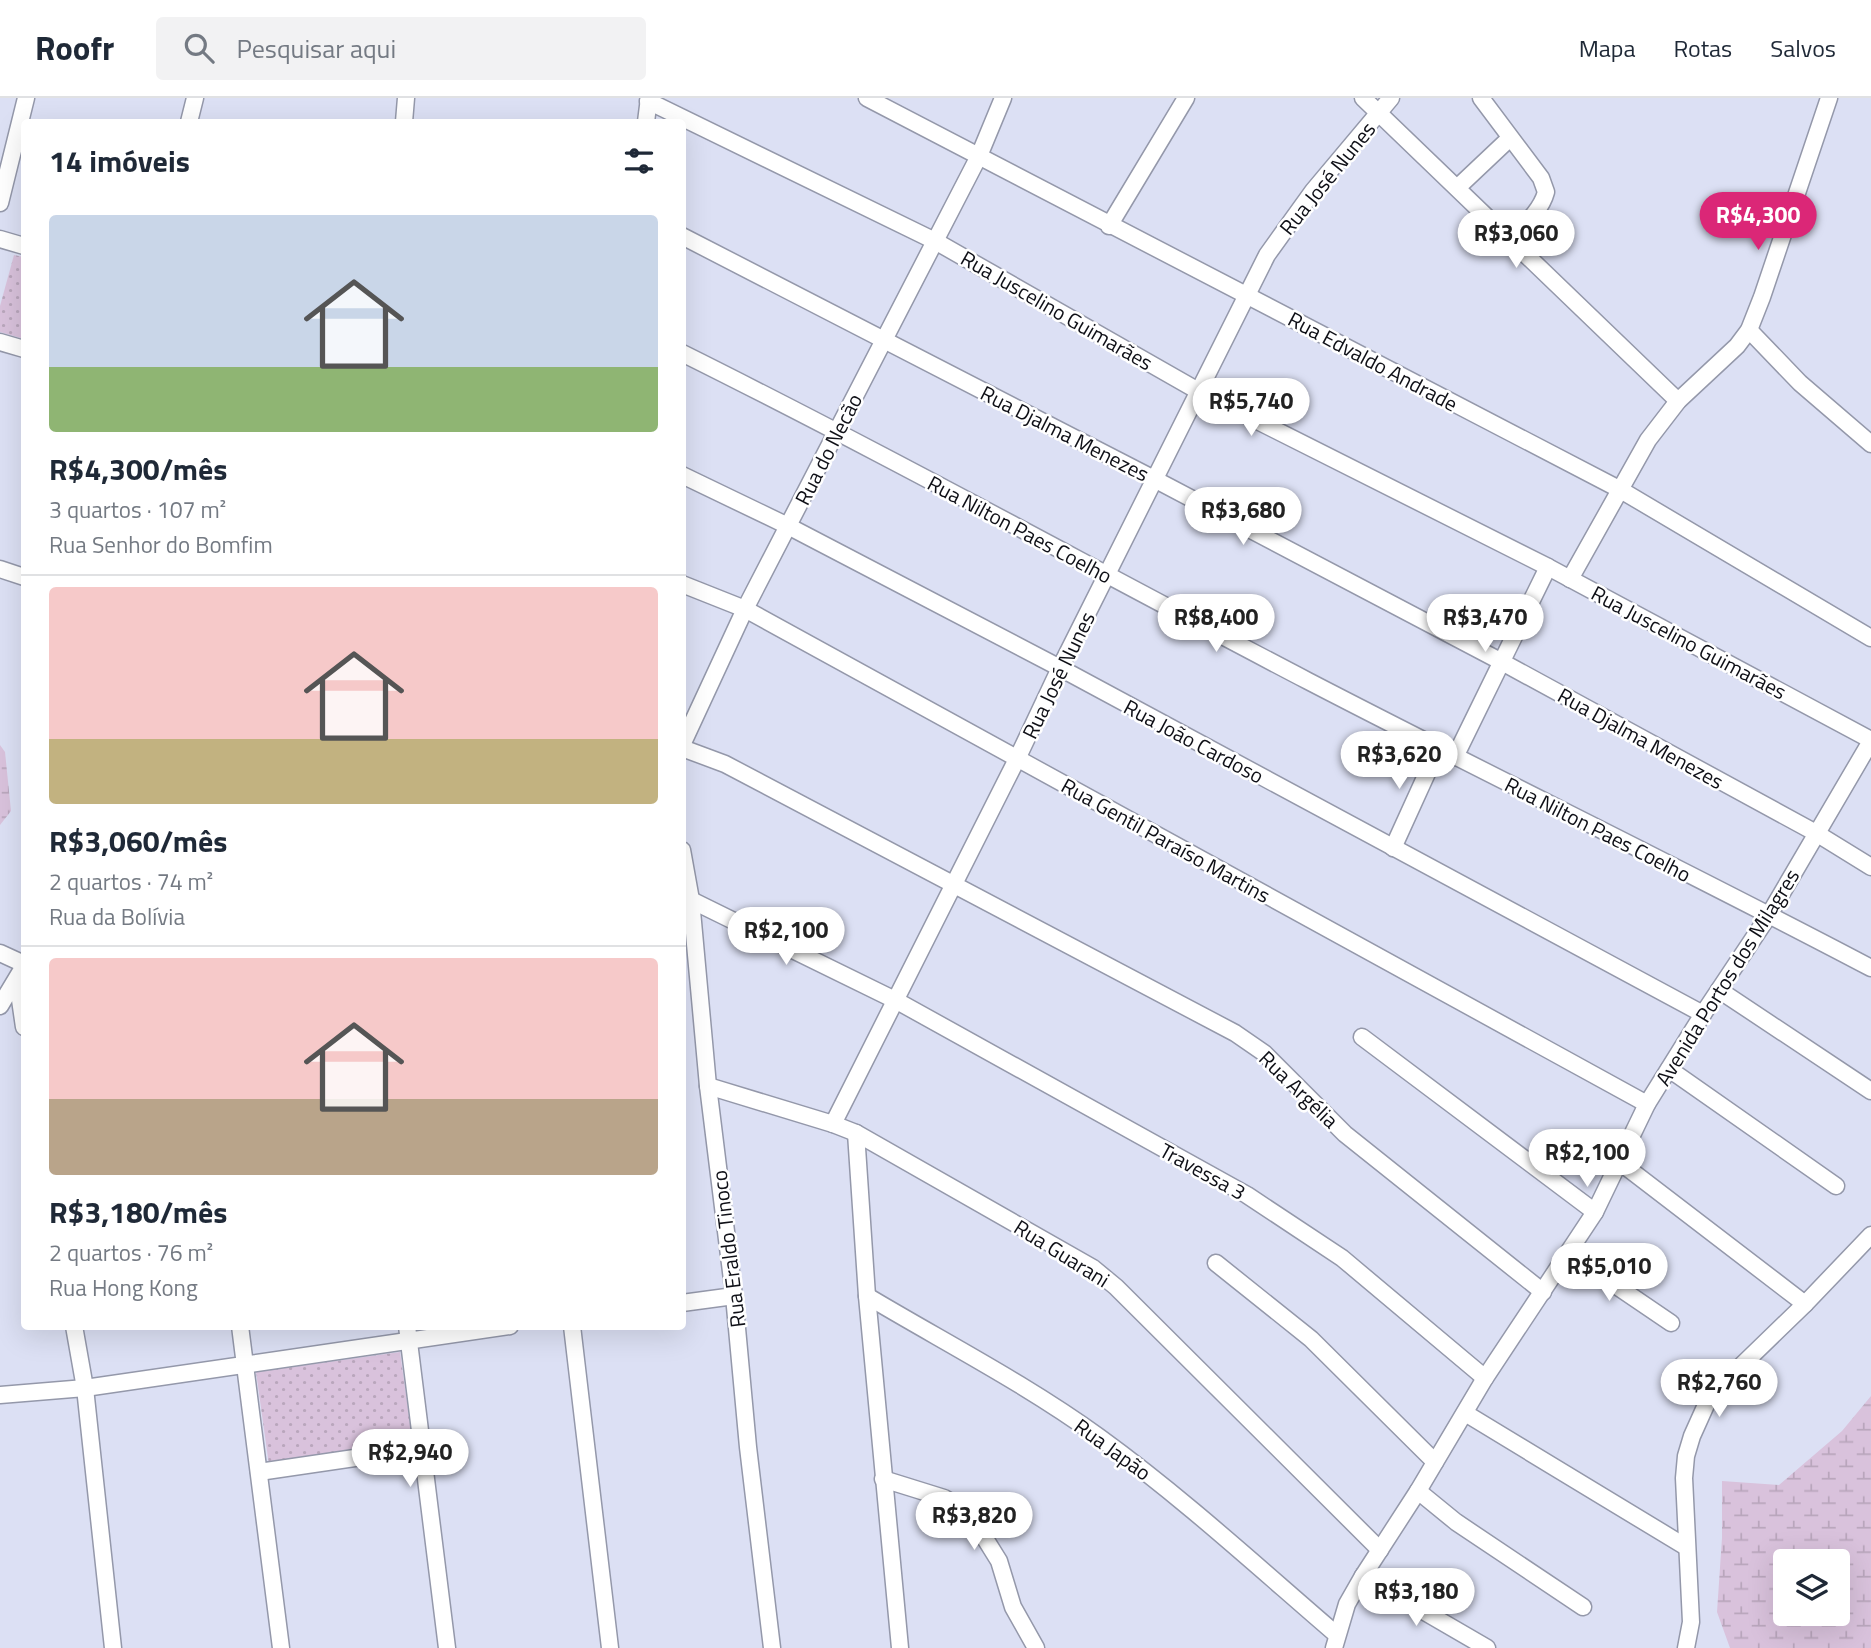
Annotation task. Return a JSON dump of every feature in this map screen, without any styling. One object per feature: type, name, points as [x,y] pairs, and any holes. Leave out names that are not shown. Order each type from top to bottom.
[{"type":"street","points":[[0,203],[26,98]]},
{"type":"street","points":[[190,119],[195,98]]},
{"type":"street","points":[[404,119],[406,98]]},
{"type":"street","name":"Rua do Necão","points":[[686,737],[745,610],[979,156],[1003,98]]},
{"type":"street","points":[[1109,226],[1186,98]]},
{"type":"street","points":[[1363,98],[1678,401]]},
{"type":"street","name":"Rua José Nunes","points":[[833,1124],[1108,577],[1246,294],[1285,228],[1391,98]]},
{"type":"street","points":[[1480,98],[1541,178],[1546,191],[1535,213],[1510,239]]},
{"type":"street","points":[[1570,579],[1648,440],[1678,401],[1737,346],[1749,330],[1829,98]]},
{"type":"street","name":"Rua Edvaldo Andrade","points":[[872,99],[1109,226],[1246,294],[1619,489],[1871,638]]},
{"type":"street","points":[[646,119],[649,100]]},
{"type":"street","name":"Rua Juscelino Guimarães","points":[[649,100],[935,241],[1200,392],[1548,567],[1871,740]]},
{"type":"street","points":[[1457,188],[1510,138]]},
{"type":"street","name":"Rua Djalma Menezes","points":[[686,238],[1502,662],[1816,833],[1871,867]]},
{"type":"street","points":[[0,239],[21,245]]},
{"type":"street","points":[[1749,330],[1800,383],[1871,444]]},
{"type":"street","points":[[0,342],[21,348]]},
{"type":"street","name":"Rua Nilton Paes Coelho","points":[[686,355],[837,430],[1108,577],[1438,749],[1871,968]]},
{"type":"street","name":"Rua João Cardoso","points":[[686,477],[788,526],[1060,668],[1703,1014]]},
{"type":"street","points":[[1455,757],[1548,567]]},
{"type":"street","points":[[0,569],[21,576]]},
{"type":"street","name":"Rua Gentil Paraíso Martins","points":[[686,586],[745,610],[1647,1104]]},
{"type":"street","name":"Avenida Portos dos Milagres","points":[[1336,1642],[1347,1604],[1363,1576],[1418,1491],[1485,1378],[1595,1212],[1621,1163],[1647,1104],[1769,915],[1871,740]]},
{"type":"street","name":"Rua Argélia","points":[[686,748],[725,764],[1235,1032],[1264,1053],[1345,1133],[1543,1292]]},
{"type":"street","points":[[1392,848],[1438,749]]},
{"type":"street","name":"Rua Eraldo Tinoco","points":[[686,872],[772,1648]]},
{"type":"street","name":"Travessa 3","points":[[691,900],[897,1001],[1247,1195],[1342,1258],[1485,1378]]},
{"type":"street","points":[[0,953],[21,969]]},
{"type":"street","points":[[0,1006],[21,972]]},
{"type":"street","points":[[1719,990],[1871,1091]]},
{"type":"street","points":[[1362,1037],[1595,1212]]},
{"type":"street","points":[[1669,1069],[1836,1186]]},
{"type":"street","name":"Rua Guarani","points":[[708,1086],[856,1133],[1104,1276],[1380,1550]]},
{"type":"street","points":[[856,1133],[867,1296],[900,1648]]},
{"type":"street","points":[[1621,1163],[1805,1304]]},
{"type":"street","points":[[1686,1648],[1691,1622],[1686,1547],[1686,1456],[1699,1417],[1710,1396],[1805,1304],[1871,1235]]},
{"type":"street","points":[[1568,1253],[1671,1323]]},
{"type":"street","points":[[1216,1263],[1311,1339],[1435,1462]]},
{"type":"street","points":[[686,1302],[734,1296]]},
{"type":"street","name":"Rua Japão","points":[[867,1296],[1026,1390],[1097,1436],[1180,1500],[1336,1642]]},
{"type":"street","points":[[75,1330],[85,1388],[113,1648]]},
{"type":"street","points":[[241,1330],[281,1648]]},
{"type":"street","points":[[0,1395],[85,1388],[246,1365],[408,1333],[452,1330]]},
{"type":"street","points":[[572,1330],[610,1648]]},
{"type":"street","points":[[408,1333],[447,1648]]},
{"type":"street","points":[[1465,1413],[1686,1547]]},
{"type":"street","points":[[259,1472],[423,1448]]},
{"type":"street","points":[[883,1479],[944,1498],[961,1508],[976,1524],[999,1562],[1013,1607],[1036,1648]]},
{"type":"street","points":[[1418,1491],[1456,1522],[1583,1607]]},
{"type":"street","points":[[1363,1576],[1487,1648]]},
{"type":"green space","points":[[14,255],[21,256],[21,338],[0,332],[0,306]]},
{"type":"green space","points":[[0,745],[5,752],[11,811],[0,825]]},
{"type":"green space","points":[[400,1352],[413,1445],[269,1465],[256,1372]]},
{"type":"green space","points":[[1871,1396],[1871,1648],[1730,1648],[1717,1612],[1722,1538],[1722,1481],[1779,1485],[1842,1431]]}]
